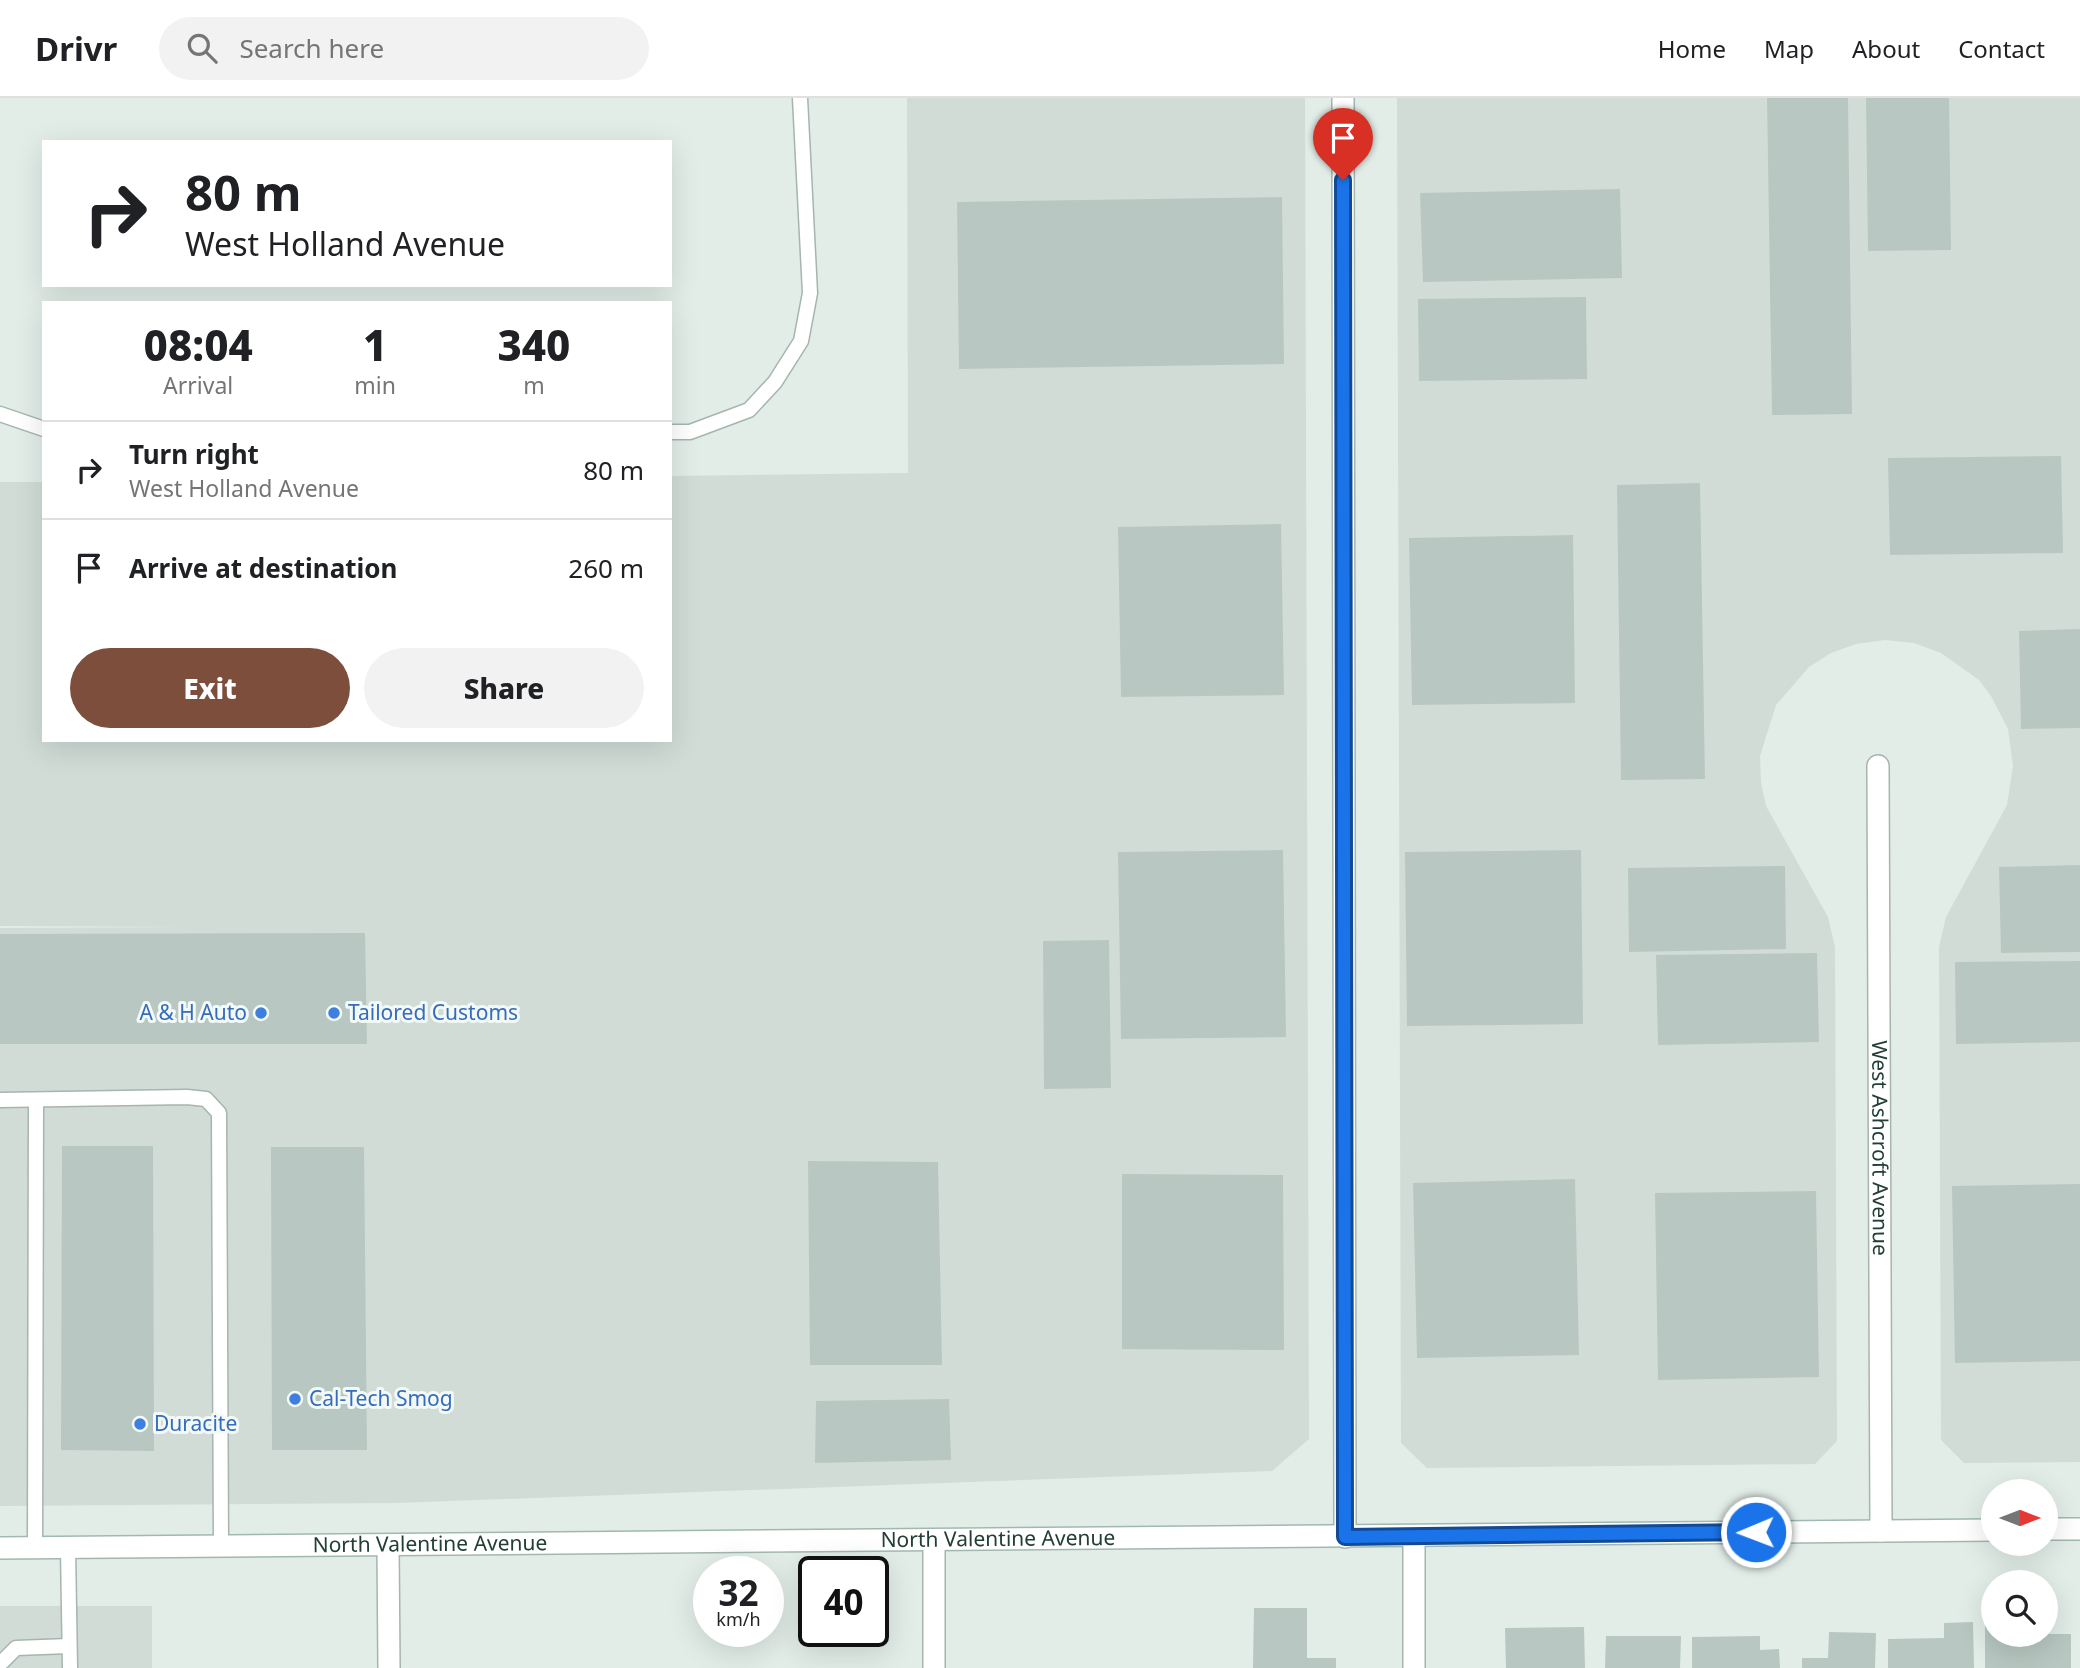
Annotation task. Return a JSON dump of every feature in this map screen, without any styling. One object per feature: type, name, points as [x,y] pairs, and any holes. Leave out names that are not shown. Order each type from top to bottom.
[{"type":"street","points":[[1343,98],[1345,1537]]},
{"type":"street","name":"West Ashcroft Avenue","points":[[1878,766],[1881,1531]]},
{"type":"street","points":[[2058,1529],[2080,1529]]},
{"type":"street","name":"North Valentine Avenue","points":[[0,1548],[1981,1530]]},
{"type":"street","points":[[1414,1536],[1414,1668]]},
{"type":"street","points":[[934,1540],[934,1668]]},
{"type":"street","points":[[387,1545],[389,1668]]},
{"type":"lane","points":[[672,432],[690,432],[749,410],[775,382],[801,341],[810,293],[800,98]]},
{"type":"lane","points":[[0,414],[42,428]]},
{"type":"lane","points":[[0,1100],[187,1097],[206,1099],[219,1113],[221,1546]]},
{"type":"lane","points":[[35,1547],[36,1100]]},
{"type":"lane","points":[[68,1548],[70,1668]]},
{"type":"lane","points":[[0,1664],[16,1648],[69,1646]]},
{"type":"shaded area","points":[[907,98],[1305,98],[1309,1439],[1272,1471],[397,1503],[0,1506],[0,928],[187,927],[0,926],[0,482],[42,482],[42,742],[672,742],[672,476],[908,473]]},
{"type":"shaded area","points":[[1397,98],[2080,98],[2080,1462],[1964,1463],[1941,1440],[1939,947],[1946,917],[2007,805],[2013,766],[2008,729],[1991,696],[1979,680],[1941,653],[1914,643],[1885,640],[1856,644],[1831,653],[1809,667],[1776,705],[1760,756],[1761,782],[1766,806],[1828,917],[1835,947],[1837,1441],[1815,1464],[1427,1468],[1401,1443]]},
{"type":"shaded area","points":[[0,1606],[152,1606],[152,1668],[0,1668]]},
{"type":"building","points":[[1767,98],[1848,98],[1852,414],[1772,415]]},
{"type":"building","points":[[1866,98],[1949,98],[1951,250],[1868,251]]},
{"type":"building","points":[[1620,189],[1622,278],[1423,282],[1420,193]]},
{"type":"building","points":[[1282,197],[1284,364],[959,369],[957,202]]},
{"type":"building","points":[[1586,297],[1587,379],[1419,381],[1418,299]]},
{"type":"building","points":[[2061,456],[2063,553],[1890,555],[1888,458]]},
{"type":"building","points":[[1700,483],[1705,779],[1621,780],[1617,485]]},
{"type":"building","points":[[1281,524],[1284,695],[1121,697],[1118,527]]},
{"type":"building","points":[[1573,535],[1575,703],[1412,705],[1409,538]]},
{"type":"building","points":[[2080,629],[2080,728],[2021,729],[2019,631]]},
{"type":"building","points":[[1283,850],[1286,1037],[1121,1039],[1118,852]]},
{"type":"building","points":[[1581,850],[1583,1024],[1407,1026],[1405,852]]},
{"type":"building","points":[[2080,865],[2080,952],[2001,953],[1999,867]]},
{"type":"building","points":[[1785,866],[1786,949],[1629,952],[1628,868]]},
{"type":"building","points":[[365,933],[367,1044],[0,1044],[0,934]]},
{"type":"building","points":[[1109,940],[1111,1088],[1044,1089],[1043,941]]},
{"type":"building","points":[[1817,953],[1819,1042],[1658,1045],[1656,955]]},
{"type":"building","points":[[2080,961],[2080,1042],[1956,1044],[1955,962]]},
{"type":"building","points":[[62,1146],[153,1146],[154,1451],[61,1450]]},
{"type":"building","points":[[271,1147],[364,1147],[367,1450],[272,1450]]},
{"type":"building","points":[[808,1161],[938,1162],[942,1365],[810,1365]]},
{"type":"building","points":[[1122,1174],[1283,1175],[1284,1350],[1122,1349]]},
{"type":"building","points":[[1575,1179],[1579,1355],[1417,1358],[1413,1183]]},
{"type":"building","points":[[2080,1184],[2080,1361],[1955,1363],[1952,1186]]},
{"type":"building","points":[[1816,1191],[1819,1377],[1658,1380],[1655,1193]]},
{"type":"building","points":[[949,1399],[951,1460],[815,1463],[816,1401]]},
{"type":"building","points":[[1254,1608],[1307,1608],[1307,1658],[1336,1658],[1336,1668],[1253,1668]]},
{"type":"building","points":[[1973,1622],[1974,1668],[1888,1668],[1888,1639],[1944,1638],[1944,1623]]},
{"type":"building","points":[[1584,1627],[1585,1668],[1506,1668],[1505,1628]]},
{"type":"building","points":[[1829,1632],[1876,1633],[1875,1668],[1802,1668],[1802,1658],[1828,1658]]},
{"type":"building","points":[[2058,1634],[2071,1634],[2071,1668],[1985,1668],[1985,1647],[2058,1647]]},
{"type":"building","points":[[1606,1636],[1681,1636],[1680,1668],[1605,1668]]},
{"type":"building","points":[[1760,1636],[1760,1650],[1779,1649],[1780,1668],[1692,1668],[1692,1637]]},
{"type":"place","name":"A & H Auto","points":[[261,1013]]},
{"type":"place","name":"Tailored Customs","points":[[334,1013]]},
{"type":"place","name":"Cal-Tech Smog","points":[[295,1399]]},
{"type":"place","name":"Duracite","points":[[140,1424]]},
{"type":"route","points":[[1343,180],[1345,1537],[1756,1532]]}]
